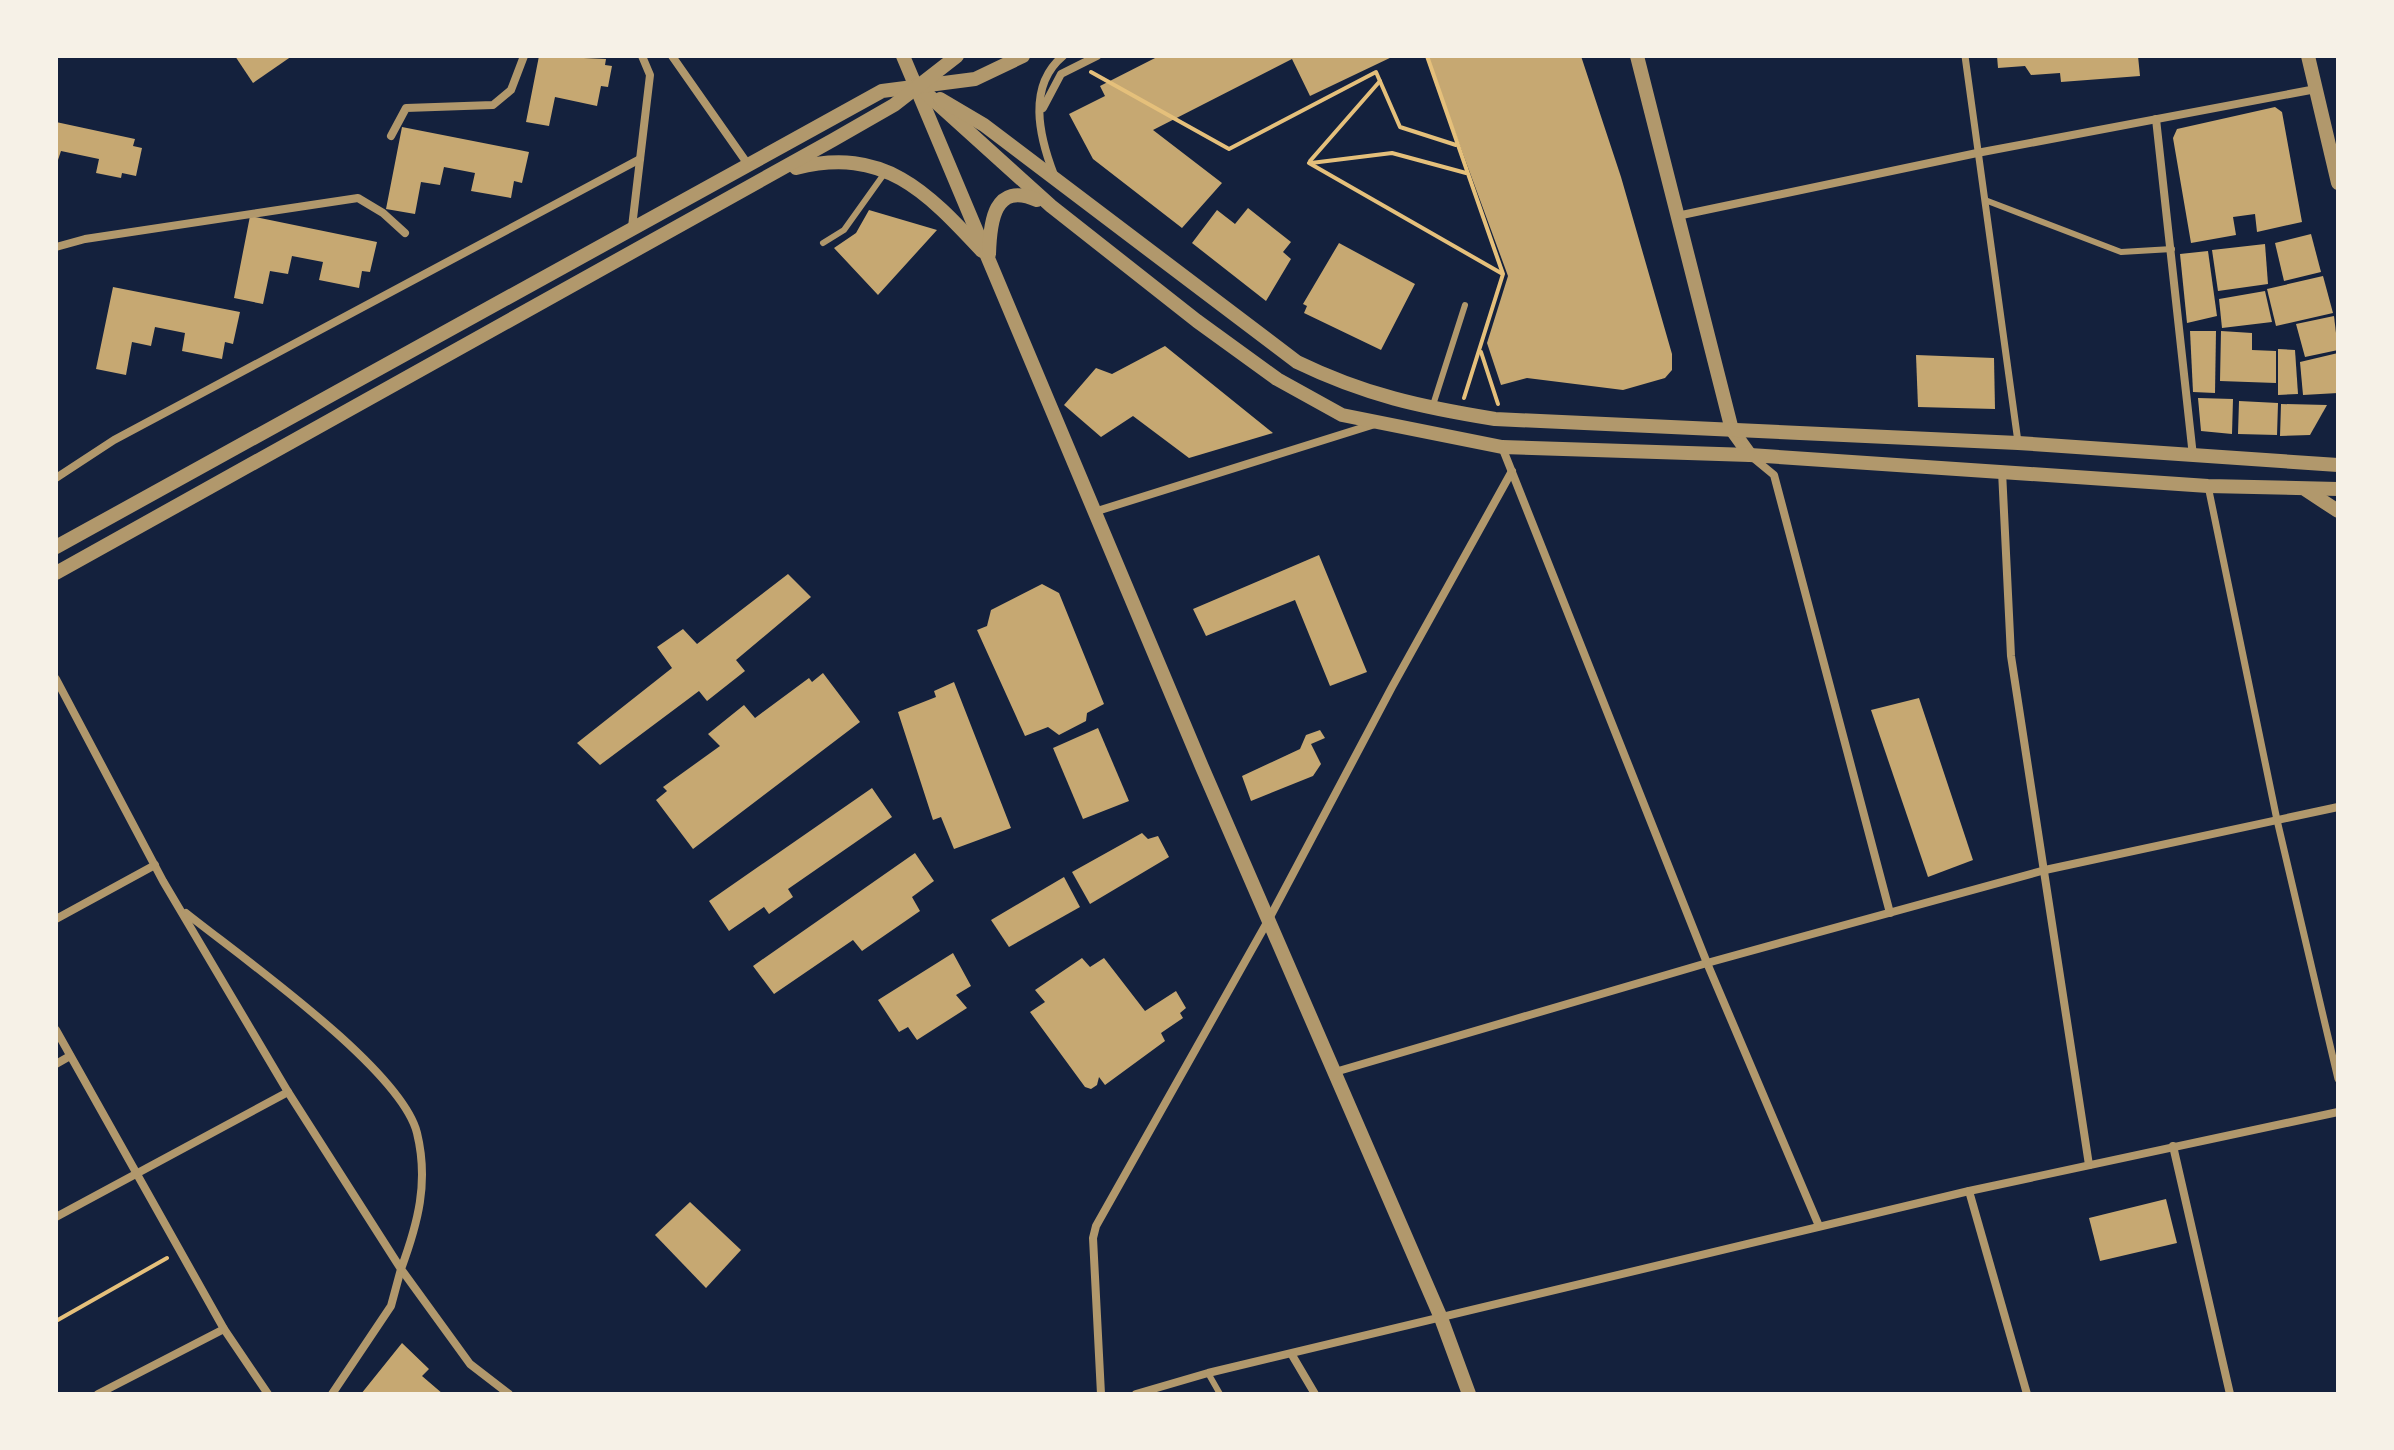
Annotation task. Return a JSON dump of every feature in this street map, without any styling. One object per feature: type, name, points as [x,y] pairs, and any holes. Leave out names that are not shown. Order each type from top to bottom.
[{"type":"street","points":[[391,136],[406,108],[493,105],[511,90],[524,56]]},
{"type":"street","points":[[632,227],[650,75],[642,56]]},
{"type":"street","points":[[672,56],[747,163]]},
{"type":"street","points":[[903,56],[1094,512],[1441,1318],[1469,1394]]},
{"type":"street","points":[[56,573],[894,105],[957,56]]},
{"type":"street","points":[[56,547],[882,91],[975,79],[1023,56]]},
{"type":"street","points":[[1055,179],[1039,136],[1040,90],[1052,65],[1063,56]]},
{"type":"street","points":[[1041,112],[1061,74],[1097,56]]},
{"type":"street","points":[[1637,56],[1732,430],[1750,455],[1774,475],[1890,913]]},
{"type":"street","points":[[1965,56],[2018,443]]},
{"type":"street","points":[[2308,56],[2338,183]]},
{"type":"street","points":[[917,85],[984,125],[1297,362],[1350,388],[1432,408],[1504,419],[2018,443],[2338,465]]},
{"type":"street","points":[[917,85],[1051,206],[1277,379],[1342,415],[1502,447],[1750,455],[2208,486],[2338,489]]},
{"type":"street","points":[[1677,216],[1977,153],[2316,89]]},
{"type":"street","points":[[2156,119],[2193,456]]},
{"type":"street","points":[[56,478],[114,440],[640,159]]},
{"type":"street","points":[[776,172],[829,159],[870,163],[913,184],[988,258]]},
{"type":"street","points":[[988,258],[990,223],[1010,194],[1021,193],[1051,206]]},
{"type":"street","points":[[56,247],[85,239],[358,198],[383,213],[405,233]]},
{"type":"street","points":[[1094,512],[1379,423]]},
{"type":"street","points":[[1502,447],[1707,963],[1819,1226]]},
{"type":"street","points":[[2320,463],[2338,453]]},
{"type":"street","points":[[1101,1394],[1093,1238],[1096,1226],[1269,919],[1392,687],[1512,471]]},
{"type":"street","points":[[2002,471],[2011,656],[2089,1165]]},
{"type":"street","points":[[2208,486],[2277,820],[2338,1079]]},
{"type":"street","points":[[2298,487],[2318,496],[2338,511]]},
{"type":"street","points":[[56,679],[155,865],[288,1092],[401,1269],[470,1364],[509,1394]]},
{"type":"street","points":[[1335,1072],[1707,963],[2045,870],[2338,807]]},
{"type":"street","points":[[56,919],[155,865]]},
{"type":"street","points":[[182,910],[369,1061],[398,1097],[416,1131],[423,1185],[420,1215],[391,1306],[332,1394]]},
{"type":"street","points":[[56,1030],[224,1329],[268,1394]]},
{"type":"street","points":[[56,1064],[70,1056]]},
{"type":"street","points":[[56,1217],[288,1092]]},
{"type":"street","points":[[1136,1394],[1208,1373],[1819,1226],[2338,1112]]},
{"type":"street","points":[[2173,1146],[2230,1394]]},
{"type":"street","points":[[1969,1191],[2027,1394]]},
{"type":"street","points":[[98,1394],[224,1329]]},
{"type":"street","points":[[1292,1355],[1315,1394]]},
{"type":"lane","points":[[823,243],[844,230],[886,171]]},
{"type":"lane","points":[[1985,200],[2121,252],[2172,249]]},
{"type":"lane","points":[[1432,408],[1465,305]]},
{"type":"lane","points":[[1208,1373],[1220,1394]]},
{"type":"path","points":[[1427,56],[1503,274],[1460,413]]},
{"type":"path","points":[[1079,65],[1229,149],[1376,72],[1400,127],[1456,145]]},
{"type":"path","points":[[1309,163],[1380,81]]},
{"type":"path","points":[[1309,163],[1392,153],[1466,173]]},
{"type":"path","points":[[1309,163],[1503,274]]},
{"type":"path","points":[[1480,349],[1504,419]]},
{"type":"path","points":[[56,1321],[180,1251]]},
{"type":"building","points":[[235,56],[292,56],[253,83]]},
{"type":"building","points":[[539,56],[606,59],[605,65],[612,66],[608,87],[601,86],[597,106],[555,97],[549,126],[526,122]]},
{"type":"building","points":[[1159,56],[1394,56],[1310,96],[1292,59],[1153,130],[1222,183],[1182,228],[1093,159],[1069,114],[1105,96],[1100,86]]},
{"type":"building","points":[[1427,56],[1581,56],[1621,177],[1672,354],[1672,370],[1665,378],[1623,390],[1527,378],[1501,385],[1487,343],[1508,276]]},
{"type":"building","points":[[1997,56],[2138,56],[2140,76],[2061,82],[2060,73],[2031,75],[2025,66],[1998,68]]},
{"type":"building","points":[[2275,107],[2282,112],[2302,222],[2257,232],[2255,214],[2233,217],[2236,235],[2191,243],[2173,138],[2177,129]]},
{"type":"building","points":[[56,122],[135,139],[133,146],[142,148],[136,176],[122,173],[121,178],[96,173],[99,159],[61,151],[56,166]]},
{"type":"building","points":[[402,127],[529,152],[522,183],[514,181],[511,198],[471,191],[475,173],[444,167],[440,185],[421,182],[415,214],[386,209]]},
{"type":"building","points":[[1248,208],[1291,242],[1283,252],[1291,259],[1266,301],[1192,243],[1217,210],[1235,224]]},
{"type":"building","points":[[869,210],[937,230],[878,295],[834,248],[856,233]]},
{"type":"building","points":[[250,216],[377,242],[370,272],[362,271],[359,288],[319,280],[323,262],[292,256],[288,274],[270,271],[263,304],[234,298]]},
{"type":"building","points":[[2311,234],[2321,272],[2284,281],[2275,243]]},
{"type":"building","points":[[1339,243],[1415,284],[1381,350],[1304,313],[1307,306],[1303,304]]},
{"type":"building","points":[[2265,244],[2268,284],[2218,291],[2212,250]]},
{"type":"building","points":[[2208,251],[2217,316],[2187,323],[2180,254]]},
{"type":"building","points":[[2323,276],[2333,313],[2276,326],[2267,289]]},
{"type":"building","points":[[113,287],[240,312],[233,344],[225,342],[222,359],[182,351],[185,333],[155,327],[151,346],[132,342],[126,375],[96,369]]},
{"type":"building","points":[[2265,291],[2272,322],[2222,328],[2219,299]]},
{"type":"building","points":[[2334,316],[2338,350],[2305,357],[2296,324]]},
{"type":"building","points":[[2190,331],[2216,331],[2215,393],[2193,392]]},
{"type":"building","points":[[2221,331],[2252,333],[2252,350],[2276,351],[2276,383],[2220,381]]},
{"type":"building","points":[[1165,346],[1273,433],[1189,458],[1133,416],[1101,437],[1064,405],[1096,368],[1112,374]]},
{"type":"building","points":[[2278,349],[2295,350],[2298,394],[2278,395]]},
{"type":"building","points":[[2338,353],[2338,393],[2303,395],[2300,362]]},
{"type":"building","points":[[1916,355],[1994,358],[1995,409],[1918,407]]},
{"type":"building","points":[[2198,398],[2233,399],[2232,434],[2201,431]]},
{"type":"building","points":[[2239,401],[2278,403],[2277,435],[2238,434]]},
{"type":"building","points":[[2281,404],[2327,405],[2310,435],[2280,436]]},
{"type":"building","points":[[1319,555],[1367,672],[1330,686],[1295,600],[1206,636],[1193,609]]},
{"type":"building","points":[[788,574],[811,597],[736,660],[745,671],[707,701],[699,691],[600,765],[577,743],[672,668],[657,647],[683,629],[697,644]]},
{"type":"building","points":[[1042,584],[1059,593],[1104,704],[1087,713],[1086,721],[1059,735],[1048,727],[1025,736],[977,630],[987,626],[991,610]]},
{"type":"building","points":[[823,673],[860,722],[693,849],[656,800],[667,791],[663,787],[720,746],[708,734],[744,705],[755,718],[809,678],[812,682]]},
{"type":"building","points":[[954,682],[1011,828],[954,849],[941,817],[933,820],[898,712],[936,697],[934,691]]},
{"type":"building","points":[[1919,698],[1973,860],[1928,877],[1871,710]]},
{"type":"building","points":[[1098,728],[1129,801],[1083,819],[1053,748]]},
{"type":"building","points":[[1320,730],[1325,738],[1311,744],[1321,764],[1313,776],[1251,801],[1242,776],[1300,749],[1306,735]]},
{"type":"building","points":[[872,788],[892,817],[788,889],[793,897],[769,914],[764,907],[729,931],[709,901]]},
{"type":"building","points":[[1142,833],[1148,839],[1158,836],[1169,857],[1090,904],[1072,872]]},
{"type":"building","points":[[915,853],[934,881],[912,897],[920,911],[862,951],[853,940],[774,994],[753,966]]},
{"type":"building","points":[[1064,877],[1080,907],[1009,947],[991,920]]},
{"type":"building","points":[[953,953],[971,986],[956,995],[967,1008],[917,1040],[908,1027],[899,1032],[878,1000]]},
{"type":"building","points":[[1082,958],[1090,967],[1104,958],[1145,1011],[1176,991],[1186,1008],[1180,1013],[1183,1018],[1161,1033],[1165,1041],[1105,1085],[1099,1077],[1097,1085],[1091,1089],[1085,1087],[1030,1012],[1045,1002],[1035,990]]},
{"type":"building","points":[[2166,1199],[2177,1243],[2100,1261],[2089,1218]]},
{"type":"building","points":[[690,1202],[741,1250],[706,1288],[655,1235]]},
{"type":"building","points":[[402,1343],[429,1369],[422,1376],[443,1394],[361,1394]]}]
